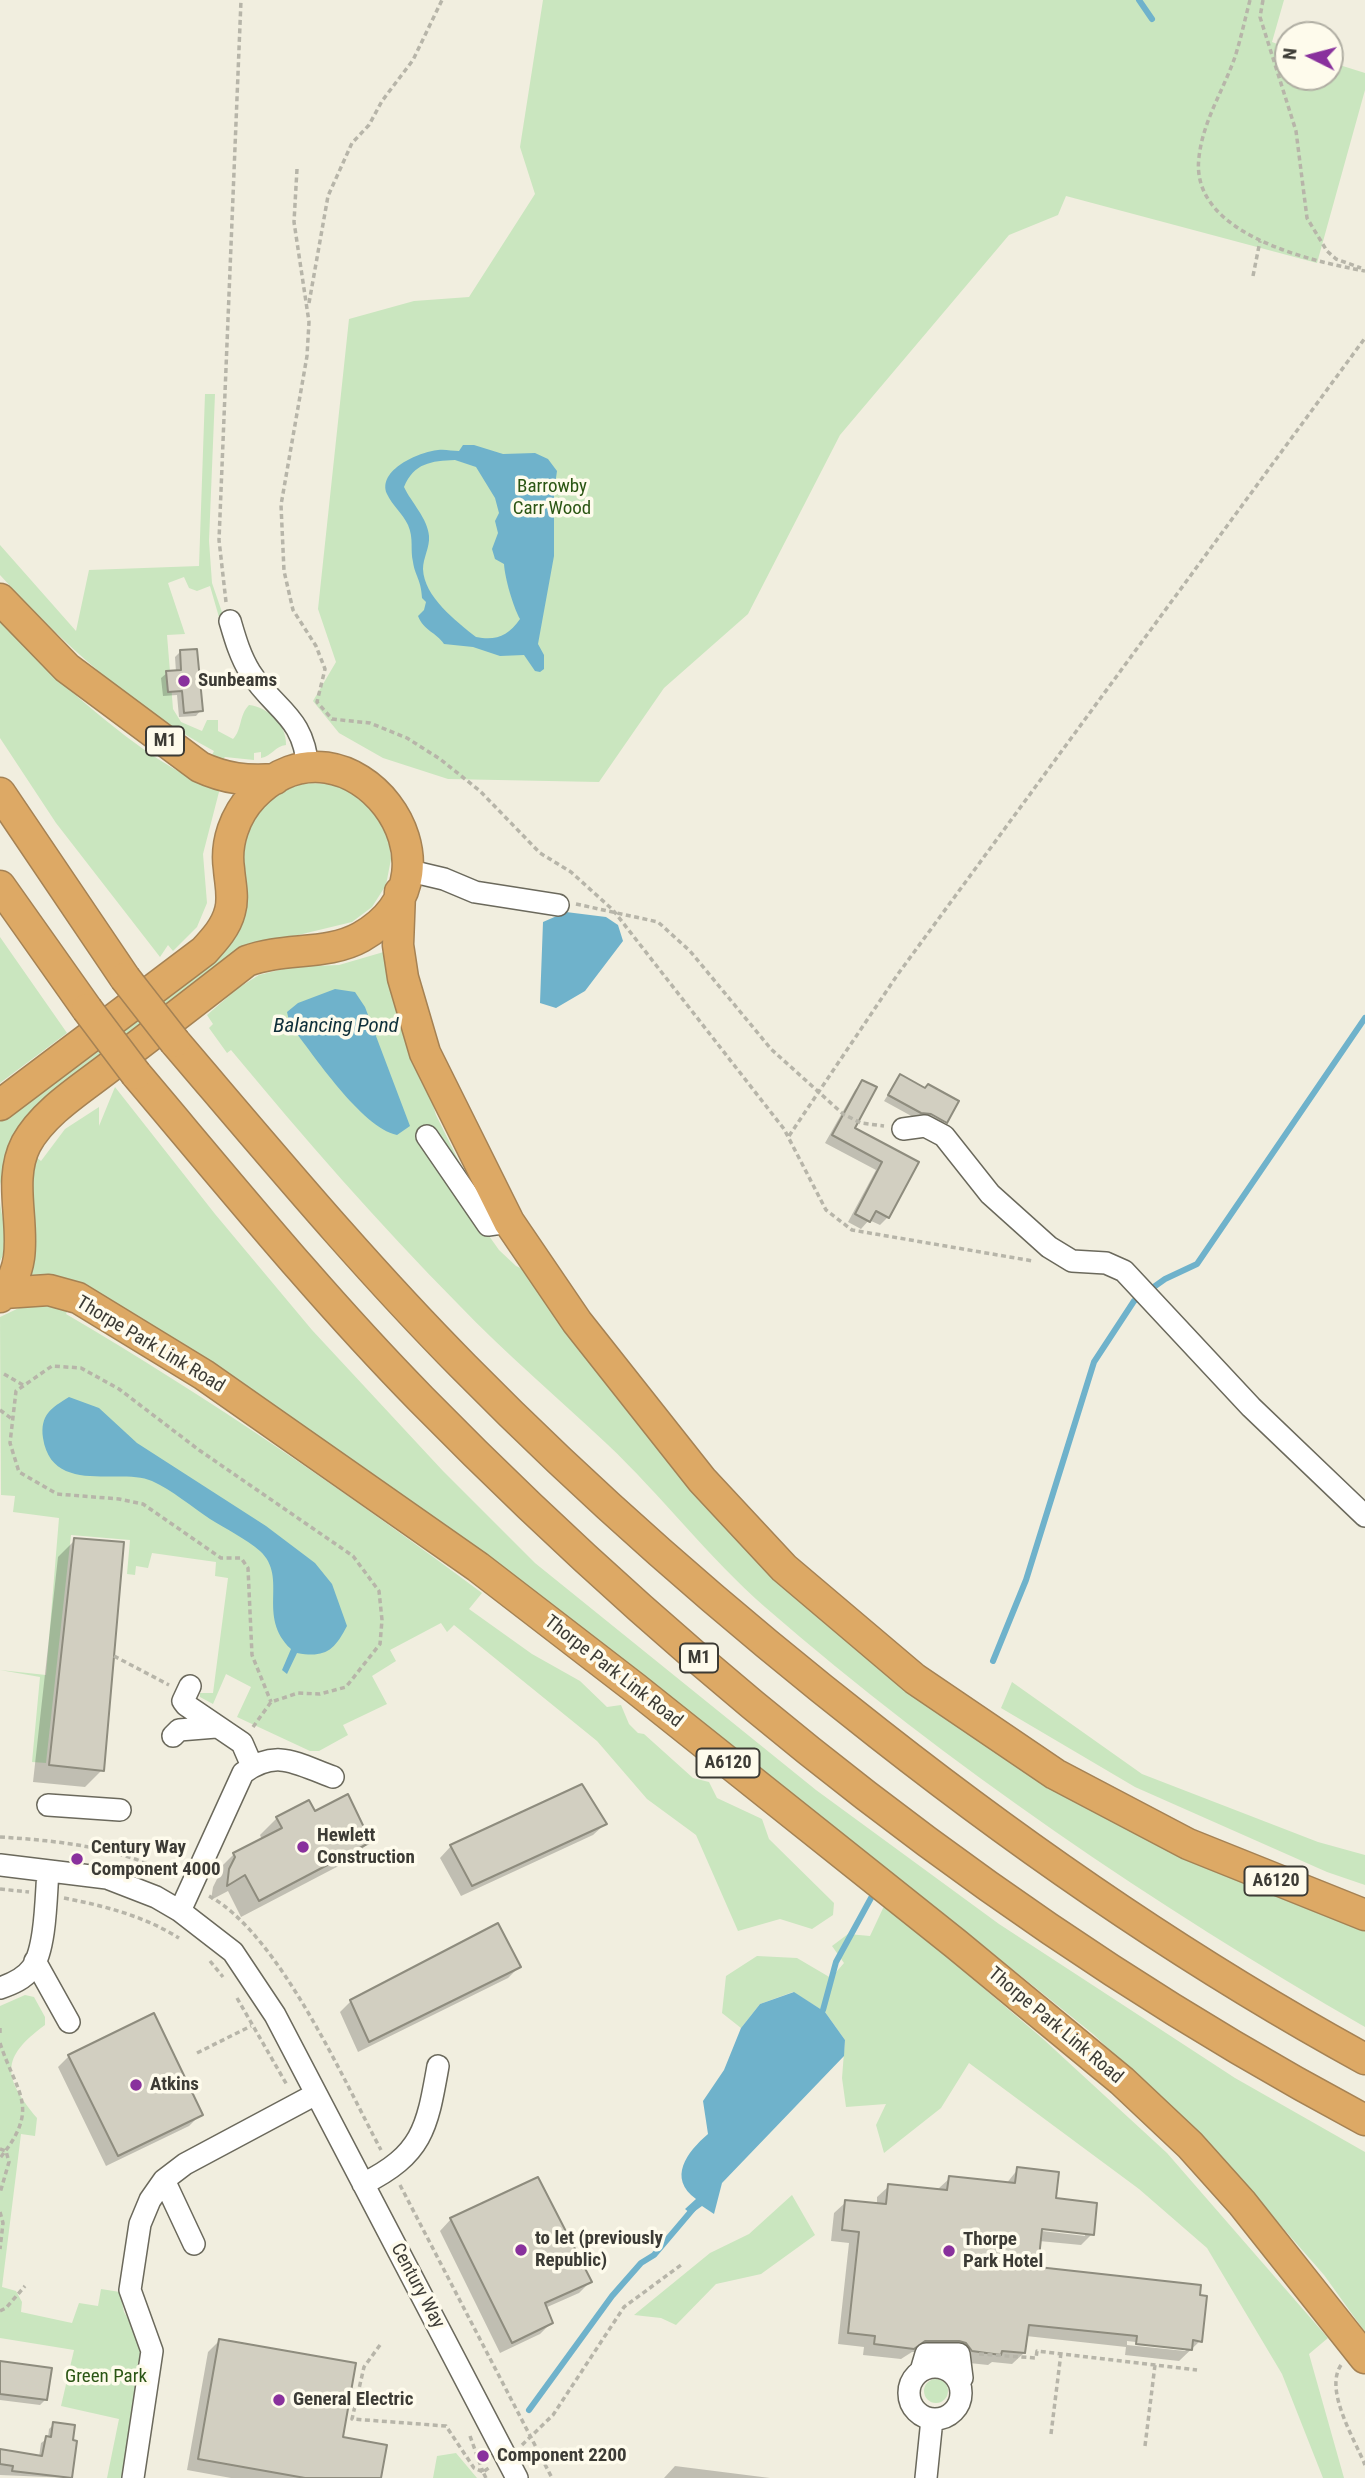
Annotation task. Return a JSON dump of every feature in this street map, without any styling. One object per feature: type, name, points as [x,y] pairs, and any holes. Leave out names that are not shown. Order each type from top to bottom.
[{"type":"highway","name":"M1","points":[[0,599],[67,668],[200,766],[222,777],[250,781],[275,779]]},
{"type":"highway","points":[[0,1105],[204,951],[222,931],[232,900],[228,852],[235,823],[252,797],[275,779],[308,769],[344,772],[360,779],[388,803],[404,835],[403,881],[377,925],[360,937],[341,945],[266,954],[247,961],[61,1105],[32,1135],[20,1157],[17,1176],[20,1256],[17,1272],[2,1295]]},
{"type":"highway","points":[[0,793],[125,978],[175,1042],[345,1241],[463,1366],[584,1486],[768,1648],[982,1815],[1143,1928],[1365,2059]]},
{"type":"highway","name":"A6120","points":[[403,881],[398,945],[403,978],[425,1052],[509,1222],[577,1322],[702,1480],[784,1568],[915,1679],[1055,1774],[1164,1832],[1287,1886],[1365,1915]]},
{"type":"highway","name":"M1","points":[[0,886],[136,1074],[306,1276],[422,1399],[552,1526],[738,1693],[950,1858],[1115,1972],[1281,2075],[1365,2120]]},
{"type":"highway","name":"Thorpe Park Link Road","points":[[2,1295],[49,1290],[78,1298],[204,1375],[478,1567],[635,1688],[976,1960],[1122,2081],[1190,2145],[1242,2203],[1362,2354]]},
{"type":"street","points":[[230,621],[239,650],[251,674],[304,739],[308,769]]},
{"type":"street","points":[[403,881],[444,879],[475,892],[568,904]]},
{"type":"street","points":[[903,1129],[925,1126],[944,1136],[990,1194],[1049,1247],[1072,1261],[1106,1263],[1124,1271],[1251,1407],[1365,1516]]},
{"type":"street","points":[[427,1136],[488,1225],[509,1222]]},
{"type":"street","points":[[188,1690],[183,1701],[186,1705],[242,1744],[252,1766]]},
{"type":"street","points":[[173,1736],[179,1730],[216,1727]]},
{"type":"street","points":[[180,1911],[236,1784],[252,1766],[273,1758],[333,1777]]},
{"type":"street","points":[[48,1805],[120,1810]]},
{"type":"street","name":"Century Way","points":[[0,1865],[107,1878],[130,1885],[180,1911],[233,1952],[275,2015],[517,2478]]},
{"type":"street","points":[[0,1988],[16,1983],[33,1967],[42,1934],[48,1871]]},
{"type":"street","points":[[35,1961],[69,2022]]},
{"type":"street","points":[[363,2183],[392,2169],[418,2143],[430,2110],[438,2066]]},
{"type":"street","points":[[133,2478],[152,2351],[130,2290],[140,2224],[164,2180],[185,2164],[316,2094]]},
{"type":"street","points":[[164,2180],[194,2244]]},
{"type":"street","points":[[921,2371],[942,2368],[950,2372],[960,2386],[959,2402],[955,2410],[940,2419],[932,2419],[916,2412],[909,2396],[912,2379],[921,2371],[926,2354],[959,2354],[962,2378]]},
{"type":"street","points":[[926,2478],[932,2419]]},
{"type":"path","points":[[230,621],[221,577],[219,540],[241,0]]},
{"type":"path","points":[[442,0],[413,60],[382,101],[369,125],[352,143],[328,196],[315,253],[308,310],[307,356],[281,505],[284,572],[293,610],[316,646],[325,669],[317,702],[332,719],[370,723],[407,738],[440,759],[480,791],[540,853],[571,872],[613,910],[788,1137],[826,1210],[852,1230],[1036,1261]]},
{"type":"path","points":[[1250,0],[1234,58],[1215,101],[1198,160],[1201,182],[1209,199],[1223,215],[1260,241],[1333,265],[1365,270]]},
{"type":"path","points":[[1264,0],[1260,17],[1296,131],[1307,218],[1327,251],[1336,259],[1365,270]]},
{"type":"path","points":[[297,169],[295,222],[308,310]]},
{"type":"path","points":[[1253,276],[1260,241]]},
{"type":"path","points":[[788,1137],[898,974],[1365,338]]},
{"type":"path","points":[[568,904],[613,910],[658,922],[690,951],[771,1049],[843,1114],[861,1123],[903,1129]]},
{"type":"path","points":[[242,1744],[271,1702],[299,1693],[320,1694],[346,1687],[380,1644],[382,1620],[379,1591],[353,1556],[199,1450],[118,1389],[81,1368],[52,1366],[23,1385],[16,1391],[9,1443],[19,1472],[57,1494],[119,1499],[143,1504],[221,1558],[241,1558],[248,1568],[252,1655],[271,1702]]},
{"type":"path","points":[[4,1374],[23,1385]]},
{"type":"path","points":[[0,1410],[12,1419]]},
{"type":"path","points":[[114,1656],[188,1690]]},
{"type":"path","points":[[197,2053],[275,2015]]},
{"type":"path","points":[[0,2028],[0,2035]]},
{"type":"path","points":[[0,2043],[15,2073],[22,2099],[22,2126],[17,2138],[0,2158]]},
{"type":"path","points":[[0,2149],[6,2151]]},
{"type":"path","points":[[0,2193],[9,2162],[6,2151]]},
{"type":"path","points":[[0,2212],[3,2223],[0,2249]]},
{"type":"path","points":[[482,2472],[531,2438],[553,2415],[624,2307],[681,2265]]},
{"type":"path","points":[[0,2311],[6,2308],[24,2286]]},
{"type":"path","points":[[380,2346],[364,2367],[352,2419],[446,2426],[474,2468],[486,2478]]},
{"type":"path","points":[[959,2354],[1036,2358],[1037,2351],[1197,2370]]},
{"type":"path","points":[[1051,2434],[1061,2353]]},
{"type":"path","points":[[1362,2354],[1343,2362],[1334,2376],[1334,2389],[1365,2465]]},
{"type":"path","points":[[1145,2446],[1155,2365]]},
{"type":"green space","name":"Barrowby Carr Wood","points":[[543,0],[1284,0],[1278,21],[1274,21],[1274,91],[1344,91],[1344,66],[1365,73],[1365,90],[1317,263],[1066,196],[1058,215],[1009,235],[840,435],[748,614],[664,688],[599,782],[448,779],[383,758],[339,733],[313,701],[336,662],[318,609],[349,319],[414,301],[469,297],[535,194],[520,147]]},
{"type":"green space","points":[[205,394],[215,394],[209,541],[212,583],[225,621],[223,631],[210,586],[197,591],[189,588],[184,577],[168,583],[185,634],[167,635],[173,709],[181,722],[202,731],[207,720],[218,720],[218,731],[233,739],[249,705],[263,709],[280,724],[286,745],[261,758],[261,752],[254,753],[254,760],[225,757],[221,761],[210,759],[214,751],[155,715],[100,672],[48,625],[0,575],[0,545],[76,631],[89,570],[199,566]]},
{"type":"green space","points":[[0,621],[72,692],[134,743],[166,764],[220,788],[203,854],[207,903],[197,927],[173,951],[168,945],[160,957],[56,823],[0,738]]},
{"type":"green space","points":[[307,783],[333,784],[357,793],[376,811],[388,834],[391,859],[386,885],[372,907],[352,922],[261,944],[181,994],[65,1085],[7,1159],[0,1185],[0,1118],[217,950],[248,828],[262,806],[282,790]]},
{"type":"green space","points":[[0,937],[67,1033],[0,1083]]},
{"type":"green space","points":[[387,951],[436,1115],[475,1194],[477,1219],[499,1250],[516,1266],[527,1271],[809,1608],[873,1662],[957,1726],[1029,1773],[1365,1929],[1365,2027],[1208,1932],[1055,1831],[907,1723],[765,1607],[724,1568],[607,1444],[494,1340],[399,1243],[231,1050],[227,1053],[209,1028],[213,1024],[207,1015],[238,988],[259,975],[291,967],[339,965]]},
{"type":"green space","points":[[115,1087],[215,1214],[312,1330],[443,1471],[535,1563],[816,1790],[999,1924],[1235,2078],[1365,2152],[1365,2332],[1324,2275],[1219,2155],[1093,2034],[944,1914],[379,1478],[240,1382],[29,1278],[35,1247],[29,1178],[36,1157],[41,1161],[65,1129],[99,1107],[99,1126]]},
{"type":"green space","points":[[0,1202],[6,1246],[0,1261]]},
{"type":"green space","points":[[47,1303],[68,1310],[66,1314],[173,1379],[278,1448],[482,1593],[469,1609],[532,1654],[580,1681],[607,1707],[621,1705],[629,1724],[638,1733],[644,1734],[693,1778],[709,1782],[717,1798],[762,1819],[769,1839],[834,1903],[833,1915],[812,1929],[780,1919],[738,1931],[696,1835],[647,1799],[597,1741],[454,1625],[447,1632],[441,1623],[390,1650],[396,1661],[372,1676],[387,1704],[343,1725],[348,1735],[319,1751],[310,1751],[237,1717],[251,1687],[226,1674],[213,1704],[200,1697],[200,1693],[213,1693],[228,1578],[215,1576],[216,1562],[152,1553],[148,1568],[136,1566],[135,1575],[127,1574],[130,1540],[71,1535],[46,1763],[32,1762],[40,1677],[0,1670],[46,1675],[59,1518],[13,1512],[15,1496],[1,1495],[0,1317],[19,1308]]},
{"type":"green space","points":[[1012,1682],[1142,1774],[1318,1842],[1365,1855],[1365,1885],[1327,1872],[1135,1787],[1001,1708]]},
{"type":"green space","points":[[885,1904],[1042,2038],[1167,2153],[1328,2338],[1309,2354],[1344,2478],[1323,2478],[1282,2374],[1207,2248],[1139,2189],[969,2063],[941,2108],[884,2153],[876,2125],[886,2104],[846,2107],[842,2078],[845,2040],[825,2012],[793,1992],[760,2004],[741,2028],[722,2013],[726,1976],[757,1956],[797,1958],[831,1978],[844,1963],[832,1946],[848,1934],[870,1936]]},
{"type":"green space","name":"Green Park","points":[[25,1995],[34,1997],[45,2017],[45,2025],[20,2048],[11,2068],[18,2091],[37,2118],[35,2136],[21,2134],[2,2287],[16,2291],[22,2302],[21,2312],[72,2323],[79,2303],[98,2306],[101,2289],[120,2292],[124,2312],[143,2345],[126,2478],[107,2478],[119,2419],[61,2406],[74,2350],[0,2338],[0,2006]]},
{"type":"green space","points":[[792,2195],[815,2235],[761,2274],[716,2284],[676,2325],[661,2318],[634,2315],[710,2253],[749,2234]]},
{"type":"green space","points":[[936,2379],[944,2383],[948,2391],[944,2399],[936,2403],[928,2399],[924,2391],[928,2383]]},
{"type":"green space","points":[[456,2453],[477,2478],[433,2478],[437,2456]]},
{"type":"water","points":[[463,445],[474,445],[503,454],[535,453],[548,459],[557,471],[554,492],[554,556],[538,644],[544,655],[544,669],[540,672],[535,671],[524,655],[500,656],[473,647],[444,644],[423,625],[418,616],[424,610],[426,602],[422,598],[414,567],[410,530],[389,498],[386,485],[394,470],[411,458],[438,450],[459,451]],"holes":[[[455,460],[476,467],[495,498],[499,513],[495,521],[498,533],[492,549],[495,559],[504,564],[520,619],[511,630],[490,638],[476,637],[468,631],[442,608],[429,589],[423,569],[429,540],[428,530],[404,487],[418,468],[438,461]]]},
{"type":"water","points":[[566,912],[606,917],[618,925],[623,941],[585,991],[556,1008],[540,1003],[543,922]]},
{"type":"water","name":"Balancing Pond","points":[[335,989],[355,992],[365,1007],[410,1126],[397,1135],[368,1119],[354,1105],[290,1025],[287,1012],[298,1003]]},
{"type":"water","points":[[69,1397],[99,1408],[137,1443],[266,1526],[315,1563],[332,1584],[347,1626],[333,1647],[322,1653],[297,1653],[287,1674],[282,1670],[291,1649],[275,1624],[272,1573],[260,1551],[152,1481],[89,1476],[59,1467],[49,1456],[43,1438],[43,1423],[52,1409]]},
{"type":"water","points":[[794,1992],[825,2012],[845,2040],[844,2056],[722,2183],[714,2214],[702,2206],[691,2214],[685,2209],[696,2199],[687,2191],[682,2174],[687,2157],[708,2134],[703,2101],[724,2070],[741,2028],[760,2004]]},
{"type":"building","name":"Sunbeams","points":[[197,649],[203,711],[184,713],[182,691],[168,692],[166,671],[181,670],[180,650]]},
{"type":"building","points":[[900,1074],[925,1088],[928,1084],[959,1101],[947,1123],[931,1114],[921,1113],[888,1095]]},
{"type":"building","points":[[862,1080],[877,1087],[855,1128],[919,1162],[889,1218],[876,1211],[870,1222],[855,1214],[882,1162],[832,1135]]},
{"type":"building","points":[[74,1538],[124,1542],[104,1771],[49,1765]]},
{"type":"building","points":[[582,1784],[607,1824],[472,1886],[450,1845]]},
{"type":"building","name":"Hewlett Construction","points":[[348,1794],[371,1842],[259,1901],[245,1875],[227,1886],[229,1869],[235,1857],[233,1853],[282,1828],[276,1817],[309,1800],[315,1811]]},
{"type":"building","points":[[498,1923],[521,1967],[369,2042],[350,2000]]},
{"type":"building","name":"Atkins","points":[[154,2013],[203,2115],[118,2156],[68,2055]]},
{"type":"building","name":"Thorpe Park Hotel","points":[[1017,2167],[1059,2172],[1056,2198],[1097,2203],[1094,2235],[1042,2229],[1038,2267],[1201,2285],[1200,2295],[1207,2296],[1202,2342],[1193,2340],[1192,2350],[1136,2344],[1137,2336],[1029,2325],[1025,2353],[1002,2351],[1001,2355],[972,2351],[966,2343],[959,2341],[925,2341],[914,2349],[874,2344],[875,2336],[848,2333],[859,2232],[842,2230],[845,2200],[886,2204],[888,2184],[947,2190],[949,2176],[1015,2183]]},
{"type":"building","name":"to let (previously Republic)","points":[[538,2177],[592,2282],[545,2303],[553,2323],[512,2343],[450,2218]]},
{"type":"building","name":"General Electric","points":[[219,2339],[356,2363],[343,2437],[387,2445],[381,2478],[305,2478],[198,2459]]},
{"type":"building","points":[[0,2361],[52,2368],[47,2400],[0,2394]]},
{"type":"building","points":[[53,2422],[75,2425],[73,2440],[77,2441],[72,2478],[12,2471],[13,2466],[0,2464],[0,2449],[42,2456],[46,2436],[51,2437]]},
{"type":"waterway","points":[[1139,0],[1152,19]]},
{"type":"waterway","points":[[993,1661],[1026,1580],[1094,1362],[1134,1301],[1165,1279],[1197,1264],[1365,1018]]},
{"type":"waterway","points":[[823,2010],[836,1962],[871,1898]]},
{"type":"waterway","points":[[529,2410],[612,2296],[641,2263],[654,2255],[693,2209]]},
{"type":"place","name":"Sunbeams","points":[[184,681]]},
{"type":"place","name":"Hewlett Construction","points":[[303,1847]]},
{"type":"place","name":"Century Way Component 4000","points":[[77,1859]]},
{"type":"place","name":"Atkins","points":[[136,2085]]},
{"type":"place","name":"to let (previously Republic)","points":[[521,2250]]},
{"type":"place","name":"Thorpe Park Hotel","points":[[949,2251]]},
{"type":"place","name":"General Electric","points":[[279,2400]]},
{"type":"place","name":"Component 2200","points":[[483,2456]]}]
